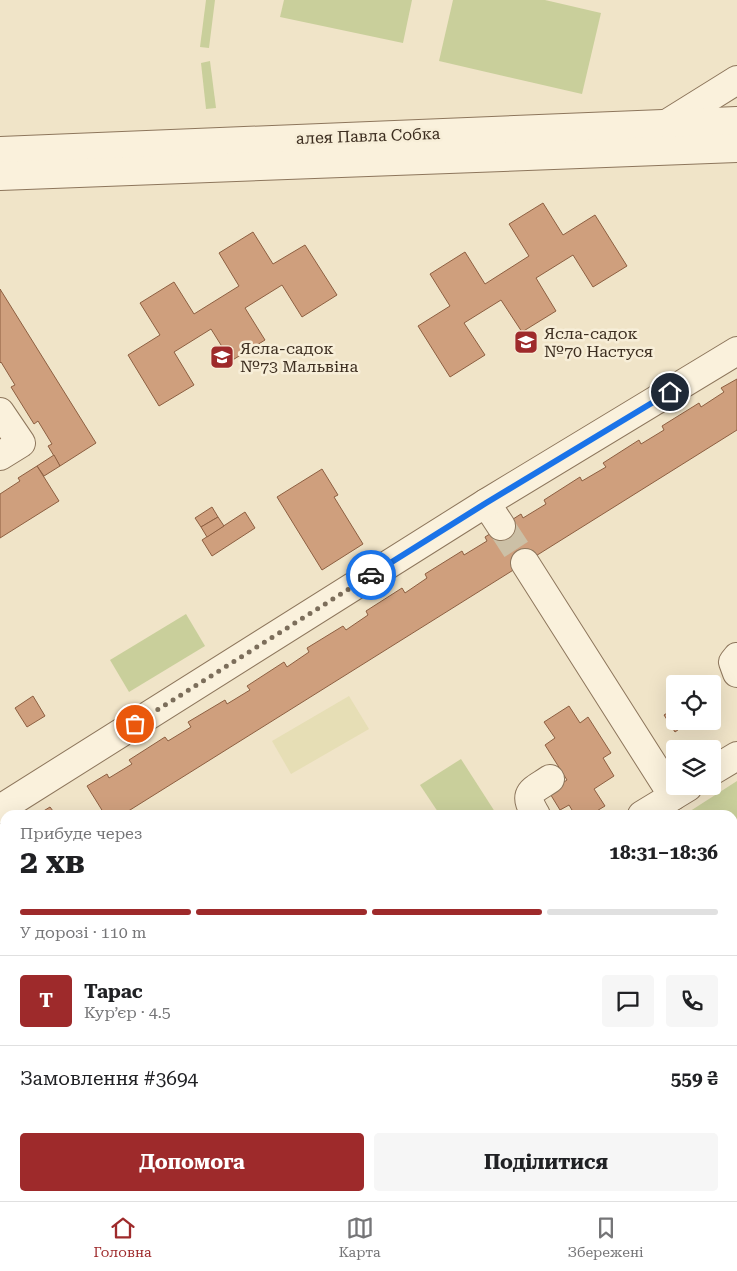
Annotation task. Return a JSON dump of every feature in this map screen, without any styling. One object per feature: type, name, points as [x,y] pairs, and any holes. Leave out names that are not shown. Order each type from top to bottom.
[{"type":"street","points":[[666,124],[737,80]]},
{"type":"street","name":"алея Павла Собка","points":[[0,151],[737,121]]},
{"type":"street","name":"алея Павла Собка","points":[[0,176],[737,148]]},
{"type":"street","points":[[0,809],[486,503],[737,351]]},
{"type":"street","points":[[0,412],[21,443],[0,456]]},
{"type":"street","points":[[486,503],[502,526]]},
{"type":"street","points":[[525,563],[666,769]]},
{"type":"street","points":[[737,656],[733,662],[737,673]]},
{"type":"street","points":[[721,766],[737,756]]},
{"type":"street","points":[[533,810],[528,797],[534,790],[550,779]]},
{"type":"street","points":[[650,810],[674,795]]},
{"type":"shaded area","points":[[349,696],[369,729],[291,774],[272,741]]},
{"type":"green space","points":[[206,0],[215,0],[209,48],[200,47]]},
{"type":"green space","points":[[284,0],[412,0],[403,43],[280,17]]},
{"type":"green space","points":[[453,0],[545,0],[601,13],[582,94],[439,61]]},
{"type":"green space","points":[[210,61],[216,108],[206,109],[201,63]]},
{"type":"green space","points":[[186,614],[205,646],[129,692],[110,660]]},
{"type":"green space","points":[[461,759],[494,810],[437,810],[420,785]]},
{"type":"green space","points":[[737,781],[737,810],[692,810],[715,795],[721,795],[721,791]]},
{"type":"building","points":[[543,203],[563,235],[595,215],[627,266],[593,287],[573,255],[536,278],[556,311],[522,332],[501,300],[464,323],[485,355],[450,377],[418,326],[450,306],[430,274],[465,252],[485,284],[529,256],[509,224]]},
{"type":"building","points":[[253,232],[273,264],[305,245],[337,295],[302,317],[282,285],[245,308],[265,340],[231,361],[211,329],[174,352],[194,385],[159,406],[128,355],[160,335],[140,303],[174,282],[194,314],[239,286],[219,253]]},
{"type":"building","points":[[0,289],[96,443],[60,466],[48,446],[52,444],[38,421],[34,424],[11,387],[15,385],[0,363]]},
{"type":"building","points":[[737,379],[737,430],[130,810],[102,810],[87,786],[107,774],[109,778],[132,764],[129,760],[165,737],[168,741],[191,727],[188,722],[225,700],[227,704],[250,690],[247,686],[284,662],[287,667],[309,652],[307,648],[343,626],[346,630],[368,615],[366,611],[402,588],[405,593],[427,578],[425,574],[462,551],[464,555],[487,541],[485,537],[521,514],[523,518],[546,504],[544,500],[580,477],[582,481],[606,467],[603,463],[639,440],[641,444],[664,430],[662,426],[699,403],[701,407],[724,392],[721,388]]},
{"type":"building","points":[[54,455],[60,466],[44,476],[37,466]]},
{"type":"building","points":[[37,466],[59,501],[0,538],[0,494],[20,481],[18,478]]},
{"type":"building","points":[[322,469],[338,495],[334,497],[363,544],[322,570],[277,497]]},
{"type":"building","points":[[212,507],[218,517],[201,527],[195,518]]},
{"type":"building","points":[[245,512],[255,528],[212,556],[202,540]]},
{"type":"building","points":[[218,517],[224,526],[207,537],[201,527]]},
{"type":"building","points":[[33,696],[45,716],[27,727],[15,708]]},
{"type":"building","points":[[569,706],[580,723],[588,717],[611,753],[603,758],[614,776],[594,789],[605,806],[598,810],[572,810],[569,805],[560,810],[549,792],[567,780],[545,745],[555,738],[544,722]]},
{"type":"tunnel","points":[[501,526],[525,563]]},
{"type":"way so far","points":[[135,724],[371,575]]},
{"type":"place","name":"Ясла-садок №70 Настуся","points":[[526,342]]},
{"type":"place","name":"Ясла-садок №73 Мальвіна","points":[[222,357]]},
{"type":"route","points":[[371,575],[670,392]]}]
